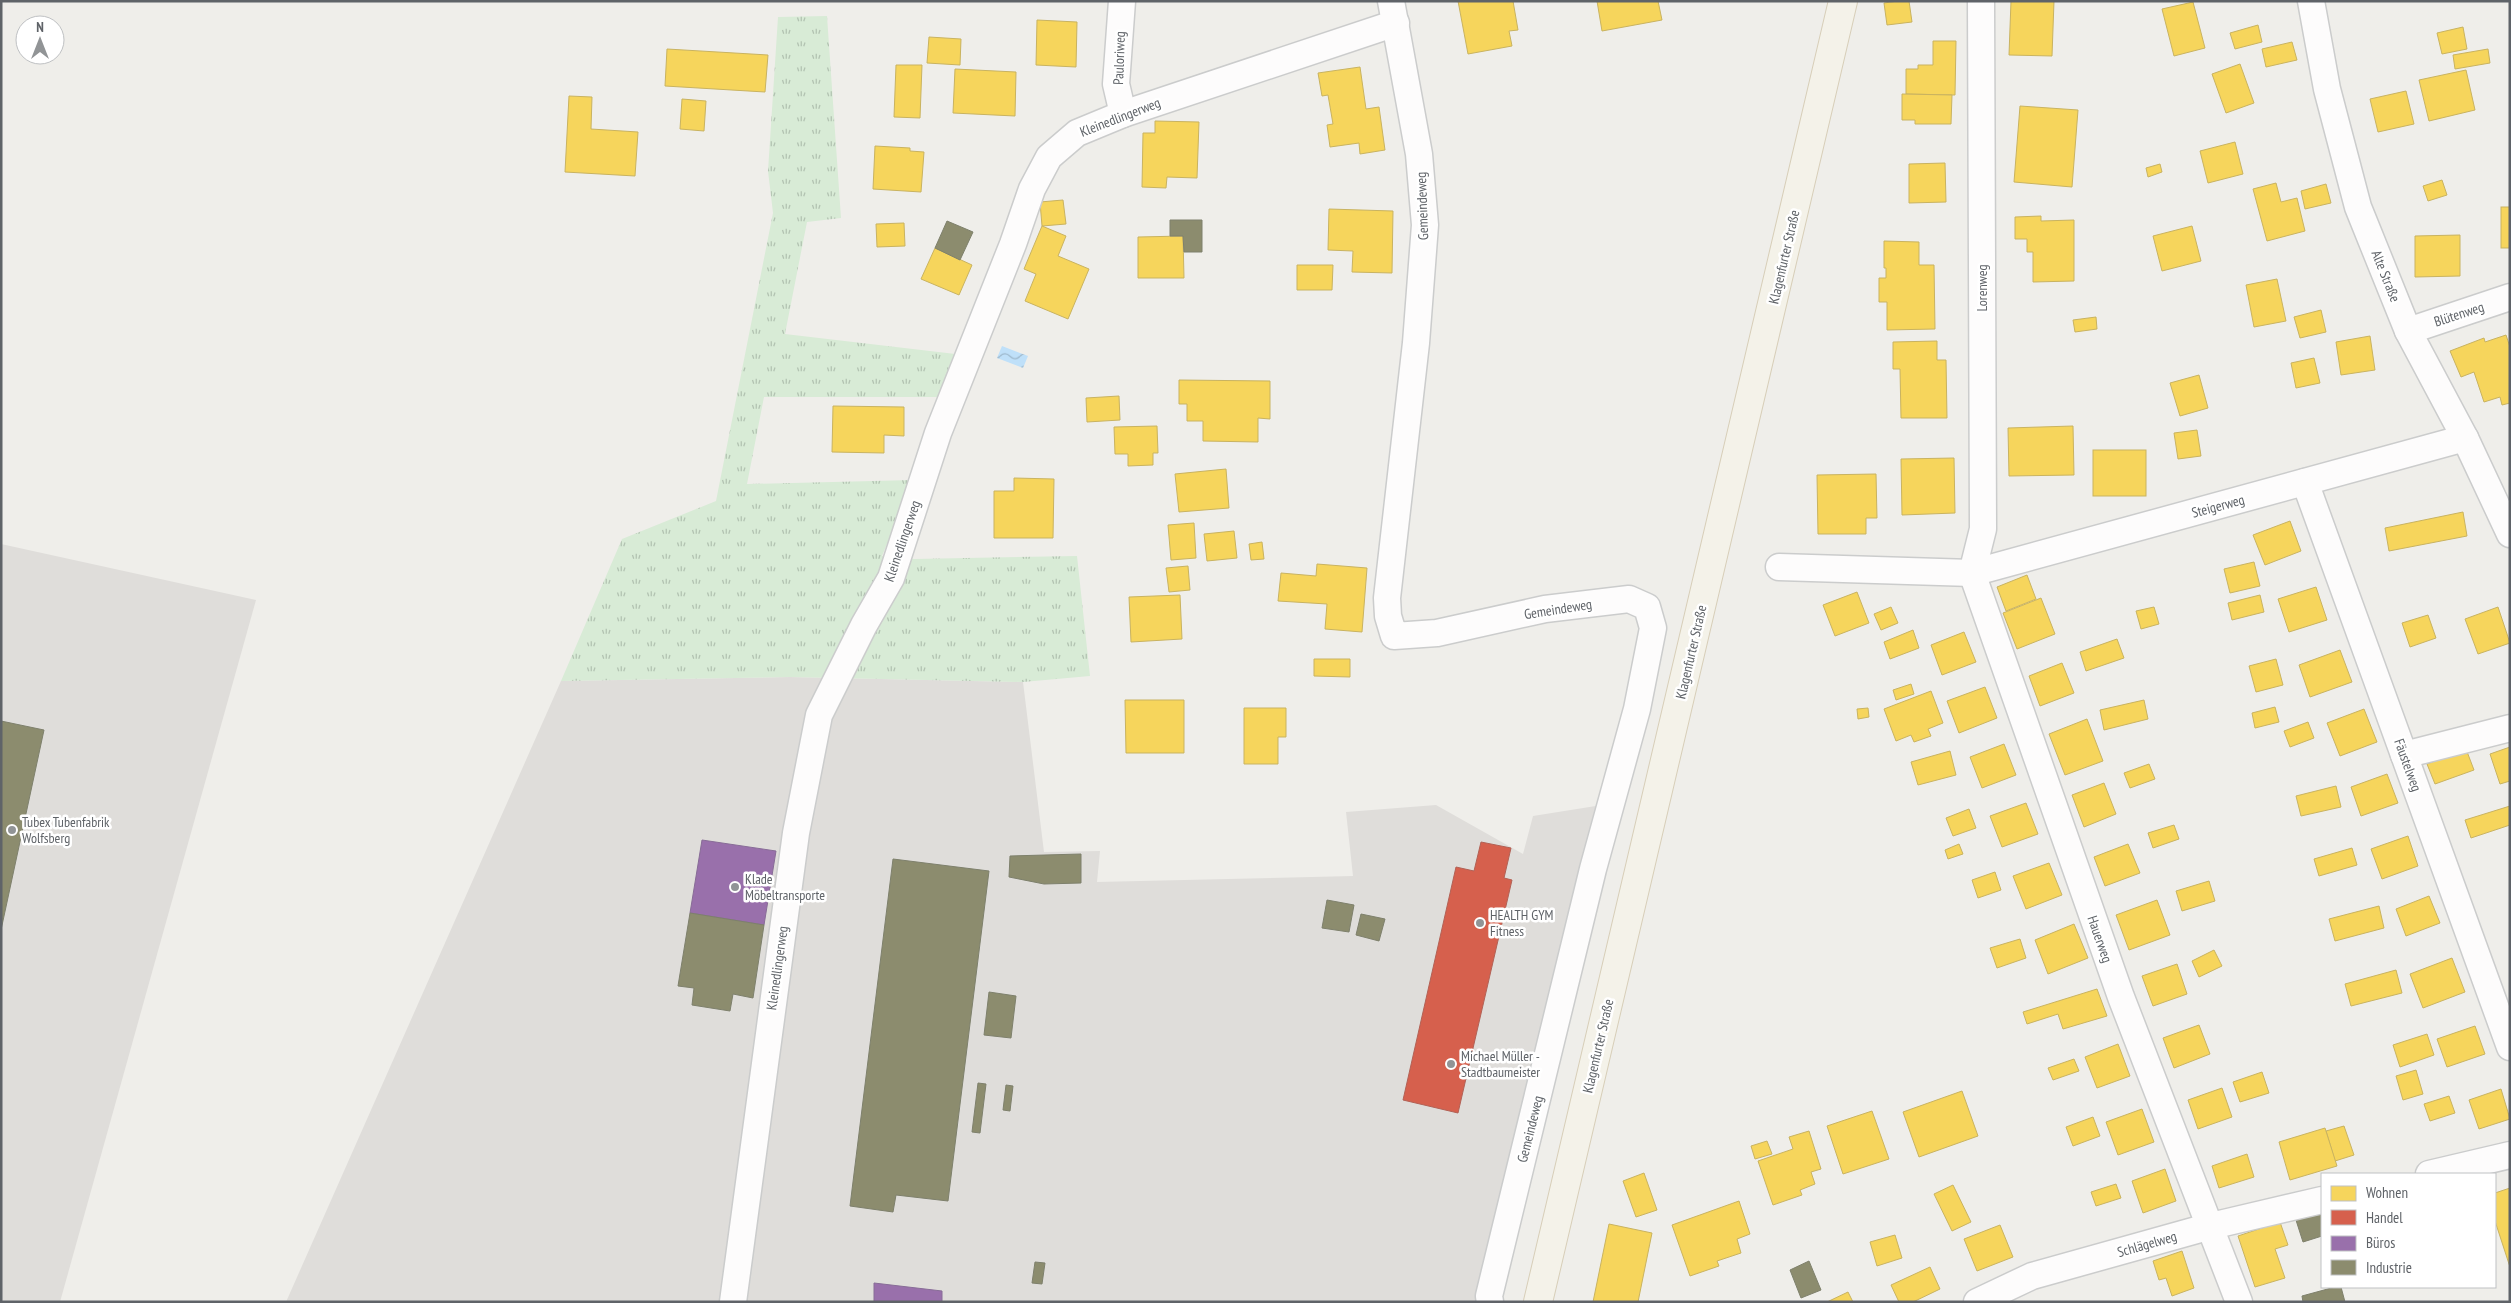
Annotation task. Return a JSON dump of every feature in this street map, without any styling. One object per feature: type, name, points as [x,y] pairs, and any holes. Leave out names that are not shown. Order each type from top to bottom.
[{"type":"main road","name":"Klagenfurter Straße","points":[[1538,1302],[1843,1]]},
{"type":"street","name":"Pauloriweg","points":[[1122,1],[1116,84],[1123,114]]},
{"type":"street","name":"Lorenweg","points":[[1972,572],[1983,529],[1981,1]]},
{"type":"street","name":"Alte Straße","points":[[2311,1],[2327,88],[2358,207],[2408,331],[2465,438],[2510,534]]},
{"type":"street","name":"Kleinedlingerweg","points":[[733,1302],[796,833],[818,715],[864,625],[891,578],[938,433],[1013,244],[1032,189],[1049,158],[1062,144],[1077,133],[1393,12]]},
{"type":"street","name":"Gemeindeweg","points":[[1393,12],[1419,154],[1425,225],[1416,343],[1387,598],[1388,616],[1394,636],[1437,633],[1545,610],[1630,598],[1647,607],[1653,628],[1637,709],[1591,879],[1488,1296],[1490,1302]]},
{"type":"street","name":"Blütenweg","points":[[2408,331],[2510,297]]},
{"type":"street","name":"Steigerweg","points":[[1779,567],[1972,572],[2465,438]]},
{"type":"street","name":"Fäustelweg","points":[[2305,482],[2510,1047]]},
{"type":"street","name":"Hauerweg","points":[[1972,572],[2121,997],[2211,1226],[2238,1302]]},
{"type":"street","points":[[2404,755],[2510,728]]},
{"type":"street","points":[[2433,1173],[2510,1155]]},
{"type":"street","name":"Schlägelweg","points":[[1977,1302],[2032,1276],[2211,1226],[2321,1200]]},
{"type":"shaded area","points":[[1,544],[256,600],[60,1302],[1,1302]]},
{"type":"shaded area","points":[[790,677],[1023,682],[1044,852],[1100,851],[1097,882],[1353,876],[1346,812],[1436,805],[1523,854],[1533,816],[1602,805],[1479,1302],[286,1302],[561,681]]},
{"type":"green space","points":[[827,16],[841,218],[807,222],[785,334],[964,355],[949,397],[764,397],[747,484],[913,480],[882,556],[914,559],[1077,556],[1090,676],[1023,682],[790,677],[561,681],[622,539],[716,501],[773,213],[768,171],[778,17]]},
{"type":"water","points":[[1002,346],[1028,356],[1023,368],[997,358]]},
{"type":"building: Wohnen","points":[[1458,1],[1513,1],[1518,30],[1509,31],[1512,46],[1468,54]]},
{"type":"building: Wohnen","points":[[1597,1],[1658,1],[1662,20],[1602,31]]},
{"type":"building: Wohnen","points":[[1909,1],[1912,22],[1887,25],[1884,3]]},
{"type":"building: Wohnen","points":[[2011,1],[2054,1],[2052,56],[2009,55]]},
{"type":"building: Wohnen","points":[[2193,2],[2205,48],[2174,56],[2162,9]]},
{"type":"building: Wohnen","points":[[1037,20],[1077,22],[1076,67],[1036,65]]},
{"type":"building: Wohnen","points":[[2258,25],[2262,42],[2235,49],[2230,33]]},
{"type":"building: Wohnen","points":[[2463,27],[2467,49],[2442,54],[2437,33]]},
{"type":"building: Wohnen","points":[[929,37],[961,39],[960,65],[927,63]]},
{"type":"building: Wohnen","points":[[1933,41],[1956,41],[1955,95],[1906,94],[1906,69],[1918,69],[1918,65],[1933,65]]},
{"type":"building: Wohnen","points":[[2292,42],[2297,60],[2266,67],[2262,49]]},
{"type":"building: Wohnen","points":[[667,49],[768,55],[765,92],[665,86]]},
{"type":"building: Wohnen","points":[[2488,49],[2490,63],[2455,69],[2453,55]]},
{"type":"building: Wohnen","points":[[2240,64],[2254,103],[2226,113],[2212,74]]},
{"type":"building: Wohnen","points":[[896,65],[922,65],[920,118],[894,117]]},
{"type":"building: Wohnen","points":[[1360,67],[1366,109],[1379,107],[1385,150],[1360,154],[1359,143],[1330,147],[1327,125],[1333,124],[1328,95],[1322,96],[1318,73]]},
{"type":"building: Wohnen","points":[[955,69],[1016,72],[1015,116],[953,113]]},
{"type":"building: Wohnen","points":[[2466,70],[2475,110],[2429,121],[2419,80]]},
{"type":"building: Wohnen","points":[[2406,91],[2414,124],[2378,132],[2370,99]]},
{"type":"building: Wohnen","points":[[1902,94],[1952,95],[1951,124],[1915,124],[1915,120],[1902,120]]},
{"type":"building: Wohnen","points":[[569,96],[592,97],[591,129],[638,132],[635,176],[565,172]]},
{"type":"building: Wohnen","points":[[682,99],[706,101],[704,131],[680,129]]},
{"type":"building: Wohnen","points":[[2020,106],[2078,110],[2072,187],[2014,182]]},
{"type":"building: Wohnen","points":[[1155,121],[1199,122],[1197,178],[1167,177],[1166,188],[1142,187],[1143,133],[1155,133]]},
{"type":"building: Wohnen","points":[[2235,142],[2243,174],[2208,183],[2200,151]]},
{"type":"building: Wohnen","points":[[875,146],[910,148],[910,151],[924,152],[921,192],[873,189]]},
{"type":"building: Wohnen","points":[[1945,163],[1946,202],[1909,203],[1909,164]]},
{"type":"building: Wohnen","points":[[2160,164],[2162,172],[2148,177],[2146,168]]},
{"type":"building: Wohnen","points":[[2442,180],[2447,195],[2428,201],[2423,186]]},
{"type":"building: Wohnen","points":[[2276,183],[2281,202],[2297,198],[2305,231],[2267,241],[2253,189]]},
{"type":"building: Wohnen","points":[[2326,184],[2331,203],[2305,209],[2301,191]]},
{"type":"building: Wohnen","points":[[1063,200],[1066,224],[1042,226],[1040,202]]},
{"type":"building: Wohnen","points":[[2501,207],[2510,207],[2510,248],[2501,248]]},
{"type":"building: Wohnen","points":[[1329,209],[1393,211],[1392,273],[1352,272],[1353,251],[1328,250]]},
{"type":"building: Wohnen","points":[[2041,216],[2041,221],[2074,220],[2074,281],[2033,282],[2033,252],[2027,252],[2027,239],[2015,239],[2015,217]]},
{"type":"building: Wohnen","points":[[904,223],[905,246],[877,247],[876,224]]},
{"type":"building: Wohnen","points":[[1042,226],[1066,236],[1058,256],[1089,269],[1068,319],[1025,301],[1036,274],[1024,269]]},
{"type":"building: Wohnen","points":[[2192,226],[2201,261],[2162,271],[2153,236]]},
{"type":"building: Wohnen","points":[[2460,235],[2460,276],[2415,277],[2415,236]]},
{"type":"building: Wohnen","points":[[1183,236],[1184,278],[1138,278],[1138,237]]},
{"type":"building: Wohnen","points":[[1884,241],[1919,242],[1919,265],[1934,265],[1935,329],[1887,330],[1887,302],[1879,302],[1879,278],[1886,278]]},
{"type":"building: Wohnen","points":[[935,248],[972,265],[959,295],[921,279]]},
{"type":"building: Wohnen","points":[[1297,265],[1333,265],[1332,290],[1297,290]]},
{"type":"building: Wohnen","points":[[2277,279],[2286,321],[2254,327],[2246,285]]},
{"type":"building: Wohnen","points":[[2321,310],[2326,332],[2300,338],[2294,317]]},
{"type":"building: Wohnen","points":[[2096,317],[2097,329],[2075,332],[2073,320]]},
{"type":"building: Wohnen","points":[[2506,335],[2510,347],[2510,403],[2502,405],[2500,397],[2484,402],[2474,372],[2461,377],[2450,351],[2484,338],[2485,342]]},
{"type":"building: Wohnen","points":[[2370,336],[2375,370],[2341,375],[2336,342]]},
{"type":"building: Wohnen","points":[[1937,341],[1937,360],[1946,360],[1947,418],[1901,418],[1900,369],[1893,369],[1893,342]]},
{"type":"building: Wohnen","points":[[2314,358],[2320,383],[2296,388],[2291,363]]},
{"type":"building: Wohnen","points":[[2199,375],[2208,408],[2180,416],[2170,383]]},
{"type":"building: Wohnen","points":[[1179,380],[1270,381],[1270,419],[1258,418],[1258,442],[1203,441],[1203,421],[1187,421],[1187,404],[1179,404]]},
{"type":"building: Wohnen","points":[[1119,396],[1120,420],[1087,422],[1086,398]]},
{"type":"building: Wohnen","points":[[833,406],[904,407],[904,436],[884,435],[884,453],[832,452]]},
{"type":"building: Wohnen","points":[[1157,426],[1158,453],[1153,453],[1153,465],[1128,466],[1128,454],[1115,454],[1114,427]]},
{"type":"building: Wohnen","points":[[2073,426],[2074,475],[2009,476],[2008,428]]},
{"type":"building: Wohnen","points":[[2197,430],[2201,456],[2178,459],[2174,433]]},
{"type":"building: Wohnen","points":[[2093,450],[2146,450],[2146,496],[2093,496]]},
{"type":"building: Wohnen","points":[[1954,458],[1955,513],[1902,515],[1901,459]]},
{"type":"building: Wohnen","points":[[1226,469],[1229,508],[1179,512],[1175,474]]},
{"type":"building: Wohnen","points":[[1876,474],[1877,518],[1866,518],[1866,534],[1818,534],[1817,475]]},
{"type":"building: Wohnen","points":[[1014,478],[1054,479],[1053,538],[994,538],[994,491],[1014,491]]},
{"type":"building: Wohnen","points":[[2463,512],[2467,536],[2389,551],[2385,528]]},
{"type":"building: Wohnen","points":[[2290,521],[2301,551],[2265,565],[2253,535]]},
{"type":"building: Wohnen","points":[[1194,523],[1196,558],[1171,560],[1168,525]]},
{"type":"building: Wohnen","points":[[1234,531],[1237,558],[1207,561],[1204,534]]},
{"type":"building: Wohnen","points":[[1262,542],[1264,559],[1251,560],[1249,544]]},
{"type":"building: Wohnen","points":[[2254,562],[2260,586],[2230,593],[2224,569]]},
{"type":"building: Wohnen","points":[[1317,564],[1367,568],[1362,632],[1325,629],[1327,604],[1278,601],[1281,573],[1316,576]]},
{"type":"building: Wohnen","points":[[1188,566],[1190,590],[1169,592],[1166,568]]},
{"type":"building: Wohnen","points":[[2027,575],[2036,599],[2006,611],[1997,587]]},
{"type":"building: Wohnen","points":[[2316,587],[2327,620],[2289,632],[2278,599]]},
{"type":"building: Wohnen","points":[[1857,592],[1869,623],[1835,636],[1823,605]]},
{"type":"building: Wohnen","points":[[1180,595],[1182,639],[1131,642],[1129,597]]},
{"type":"building: Wohnen","points":[[2260,595],[2264,612],[2232,620],[2228,603]]},
{"type":"building: Wohnen","points":[[2041,598],[2055,634],[2017,649],[2003,613]]},
{"type":"building: Wohnen","points":[[1891,607],[1898,623],[1881,630],[1874,614]]},
{"type":"building: Wohnen","points":[[2154,607],[2159,624],[2141,629],[2136,611]]},
{"type":"building: Wohnen","points":[[2498,607],[2510,643],[2478,654],[2465,619]]},
{"type":"building: Wohnen","points":[[2428,615],[2436,638],[2410,647],[2402,623]]},
{"type":"building: Wohnen","points":[[1913,630],[1919,648],[1890,659],[1884,642]]},
{"type":"building: Wohnen","points":[[1964,632],[1976,662],[1942,675],[1931,645]]},
{"type":"building: Wohnen","points":[[2117,639],[2124,658],[2086,671],[2080,652]]},
{"type":"building: Wohnen","points":[[2340,650],[2352,682],[2310,697],[2299,665]]},
{"type":"building: Wohnen","points":[[1314,659],[1350,659],[1350,677],[1314,676]]},
{"type":"building: Wohnen","points":[[2276,659],[2283,685],[2256,692],[2249,666]]},
{"type":"building: Wohnen","points":[[2062,663],[2074,693],[2040,706],[2029,676]]},
{"type":"building: Wohnen","points":[[1911,684],[1914,694],[1896,700],[1893,690]]},
{"type":"building: Wohnen","points":[[1985,687],[1997,718],[1959,733],[1947,701]]},
{"type":"building: Wohnen","points":[[1931,691],[1943,723],[1928,729],[1931,736],[1914,742],[1911,735],[1896,741],[1884,709]]},
{"type":"building: Wohnen","points":[[1125,700],[1184,700],[1184,753],[1126,753]]},
{"type":"building: Wohnen","points":[[2144,700],[2148,719],[2104,730],[2100,710]]},
{"type":"building: Wohnen","points":[[2275,707],[2279,722],[2255,728],[2252,713]]},
{"type":"building: Wohnen","points":[[1244,708],[1286,708],[1286,737],[1278,737],[1278,764],[1244,764]]},
{"type":"building: Wohnen","points":[[1868,708],[1869,717],[1858,719],[1857,709]]},
{"type":"building: Wohnen","points":[[2364,709],[2377,742],[2340,756],[2327,723]]},
{"type":"building: Wohnen","points":[[2087,719],[2103,761],[2065,775],[2049,734]]},
{"type":"building: Wohnen","points":[[2308,722],[2314,738],[2290,747],[2284,731]]},
{"type":"building: Wohnen","points":[[2004,744],[2016,775],[1982,788],[1970,757]]},
{"type":"building: Wohnen","points":[[2510,747],[2510,781],[2500,784],[2490,754]]},
{"type":"building: Wohnen","points":[[2466,749],[2474,770],[2435,784],[2427,764]]},
{"type":"building: Wohnen","points":[[1950,751],[1956,775],[1918,785],[1911,762]]},
{"type":"building: Wohnen","points":[[2149,764],[2155,779],[2130,788],[2124,773]]},
{"type":"building: Wohnen","points":[[2387,774],[2398,803],[2361,816],[2351,787]]},
{"type":"building: Wohnen","points":[[2104,783],[2116,814],[2084,827],[2072,795]]},
{"type":"building: Wohnen","points":[[2336,786],[2341,807],[2301,816],[2296,796]]},
{"type":"building: Wohnen","points":[[2026,803],[2038,834],[2002,847],[1990,816]]},
{"type":"building: Wohnen","points":[[2510,806],[2510,825],[2471,838],[2465,820]]},
{"type":"building: Wohnen","points":[[1969,809],[1976,828],[1953,836],[1946,818]]},
{"type":"building: Wohnen","points":[[2174,825],[2179,839],[2153,848],[2148,833]]},
{"type":"building: Wohnen","points":[[2408,836],[2418,866],[2382,879],[2371,849]]},
{"type":"building: Wohnen","points":[[1959,844],[1963,854],[1948,859],[1945,850]]},
{"type":"building: Wohnen","points":[[2128,844],[2140,873],[2105,886],[2094,857]]},
{"type":"building: Wohnen","points":[[2352,848],[2357,865],[2319,876],[2314,859]]},
{"type":"building: Wohnen","points":[[2049,863],[2062,895],[2026,909],[2013,876]]},
{"type":"building: Wohnen","points":[[1995,872],[2001,890],[1978,898],[1972,880]]},
{"type":"building: Wohnen","points":[[2209,881],[2215,901],[2182,911],[2176,891]]},
{"type":"building: Wohnen","points":[[2429,896],[2440,923],[2406,936],[2396,909]]},
{"type":"building: Wohnen","points":[[2157,900],[2170,935],[2129,950],[2116,915]]},
{"type":"building: Wohnen","points":[[2379,906],[2384,928],[2335,941],[2329,919]]},
{"type":"building: Wohnen","points":[[2074,924],[2088,958],[2048,974],[2035,940]]},
{"type":"building: Wohnen","points":[[2020,939],[2026,958],[1997,968],[1990,948]]},
{"type":"building: Wohnen","points":[[2214,950],[2222,966],[2199,977],[2192,961]]},
{"type":"building: Wohnen","points":[[2452,958],[2465,992],[2423,1008],[2410,974]]},
{"type":"building: Wohnen","points":[[2177,964],[2187,994],[2153,1006],[2142,976]]},
{"type":"building: Wohnen","points":[[2396,970],[2402,993],[2351,1006],[2345,984]]},
{"type":"building: Wohnen","points":[[2097,989],[2107,1016],[2063,1029],[2058,1014],[2027,1024],[2023,1012]]},
{"type":"building: Wohnen","points":[[2199,1025],[2210,1054],[2174,1068],[2163,1038]]},
{"type":"building: Wohnen","points":[[2475,1026],[2485,1054],[2447,1067],[2437,1039]]},
{"type":"building: Wohnen","points":[[2427,1034],[2434,1055],[2400,1067],[2393,1045]]},
{"type":"building: Wohnen","points":[[2118,1044],[2130,1076],[2097,1088],[2085,1057]]},
{"type":"building: Wohnen","points":[[2074,1059],[2079,1071],[2053,1080],[2048,1068]]},
{"type":"building: Wohnen","points":[[2416,1070],[2423,1094],[2403,1100],[2396,1076]]},
{"type":"building: Wohnen","points":[[2262,1072],[2269,1093],[2240,1102],[2233,1082]]},
{"type":"building: Wohnen","points":[[2222,1088],[2232,1117],[2198,1129],[2188,1100]]},
{"type":"building: Wohnen","points":[[2501,1089],[2510,1119],[2479,1129],[2469,1100]]},
{"type":"building: Wohnen","points":[[1962,1091],[1978,1136],[1919,1157],[1903,1112]]},
{"type":"building: Wohnen","points":[[2449,1096],[2455,1113],[2430,1121],[2424,1104]]},
{"type":"building: Wohnen","points":[[2142,1109],[2154,1142],[2118,1155],[2106,1122]]},
{"type":"building: Wohnen","points":[[1872,1111],[1889,1159],[1843,1174],[1827,1126]]},
{"type":"building: Wohnen","points":[[2093,1117],[2100,1136],[2073,1146],[2066,1127]]},
{"type":"building: Wohnen","points":[[2344,1126],[2354,1155],[2335,1161],[2326,1131]]},
{"type":"building: Wohnen","points":[[2325,1128],[2337,1166],[2290,1180],[2279,1142]]},
{"type":"building: Wohnen","points":[[1809,1131],[1821,1169],[1811,1172],[1815,1184],[1800,1190],[1802,1195],[1773,1205],[1758,1161],[1793,1149],[1789,1137]]},
{"type":"building: Wohnen","points":[[1767,1141],[1772,1154],[1755,1159],[1751,1146]]},
{"type":"building: Wohnen","points":[[2247,1154],[2254,1177],[2219,1188],[2212,1166]]},
{"type":"building: Wohnen","points":[[2165,1169],[2176,1201],[2143,1213],[2132,1181]]},
{"type":"building: Wohnen","points":[[1644,1173],[1657,1210],[1636,1217],[1623,1181]]},
{"type":"building: Wohnen","points":[[2116,1184],[2121,1198],[2096,1206],[2091,1192]]},
{"type":"building: Wohnen","points":[[1953,1185],[1971,1222],[1952,1231],[1934,1194]]},
{"type":"building: Wohnen","points":[[2510,1188],[2510,1267],[2496,1224],[2496,1193]]},
{"type":"building: Wohnen","points":[[1739,1201],[1750,1234],[1737,1239],[1741,1253],[1717,1261],[1719,1266],[1690,1276],[1672,1225]]},
{"type":"building: Wohnen","points":[[2280,1222],[2288,1245],[2275,1249],[2285,1278],[2255,1287],[2238,1236]]},
{"type":"building: Wohnen","points":[[1609,1224],[1652,1233],[1638,1302],[1593,1302]]},
{"type":"building: Wohnen","points":[[2000,1225],[2013,1257],[1977,1271],[1964,1239]]},
{"type":"building: Wohnen","points":[[1895,1235],[1902,1258],[1877,1266],[1870,1242]]},
{"type":"building: Wohnen","points":[[2182,1251],[2194,1288],[2172,1296],[2166,1278],[2159,1280],[2153,1261]]},
{"type":"building: Wohnen","points":[[1930,1267],[1940,1289],[1913,1302],[1899,1302],[1891,1285]]},
{"type":"building: Wohnen","points":[[1848,1292],[1853,1302],[1827,1302]]},
{"type":"building: Handel","points":[[1481,842],[1511,848],[1504,878],[1512,880],[1458,1113],[1403,1100],[1456,867],[1474,871]]},
{"type":"building: Büros","points":[[702,840],[776,851],[764,925],[690,913]]},
{"type":"building: Büros","points":[[874,1283],[942,1291],[942,1302],[874,1302]]},
{"type":"building: Industrie","points":[[1170,220],[1202,220],[1202,252],[1184,252],[1183,236],[1170,236]]},
{"type":"building: Industrie","points":[[947,221],[973,232],[960,260],[935,248]]},
{"type":"building: Industrie","name":"Tubex Tubenfabrik Wolfsberg","points":[[1,721],[44,730],[1,930]]},
{"type":"building: Industrie","points":[[1081,854],[1081,883],[1044,884],[1009,877],[1010,856]]},
{"type":"building: Industrie","points":[[893,859],[989,871],[948,1201],[896,1195],[893,1212],[850,1206]]},
{"type":"building: Industrie","points":[[1327,900],[1354,905],[1349,932],[1322,928]]},
{"type":"building: Industrie","points":[[690,913],[764,925],[753,998],[733,994],[730,1011],[692,1005],[694,988],[678,986]]},
{"type":"building: Industrie","points":[[1361,914],[1385,919],[1379,941],[1356,935]]},
{"type":"building: Industrie","points":[[989,992],[1016,996],[1011,1038],[984,1035]]},
{"type":"building: Industrie","points":[[978,1083],[986,1084],[980,1133],[972,1132]]},
{"type":"building: Industrie","points":[[1006,1085],[1013,1086],[1010,1111],[1003,1110]]},
{"type":"building: Industrie","points":[[2320,1210],[2321,1236],[2303,1242],[2295,1217]]},
{"type":"building: Industrie","points":[[1809,1261],[1821,1290],[1801,1298],[1790,1270]]},
{"type":"building: Industrie","points":[[1035,1262],[1045,1263],[1042,1284],[1032,1283]]},
{"type":"building: Industrie","points":[[2331,1288],[2341,1288],[2345,1302],[2303,1302],[2302,1296]]},
{"type":"place","name":"Tubex Tubenfabrik Wolfsberg","points":[[12,830]]},
{"type":"place","name":"Klade Möbeltransporte","points":[[735,887]]},
{"type":"place","name":"HEALTH GYM Fitness","points":[[1480,923]]},
{"type":"place","name":"Michael Müller - Stadtbaumeister","points":[[1451,1064]]}]
